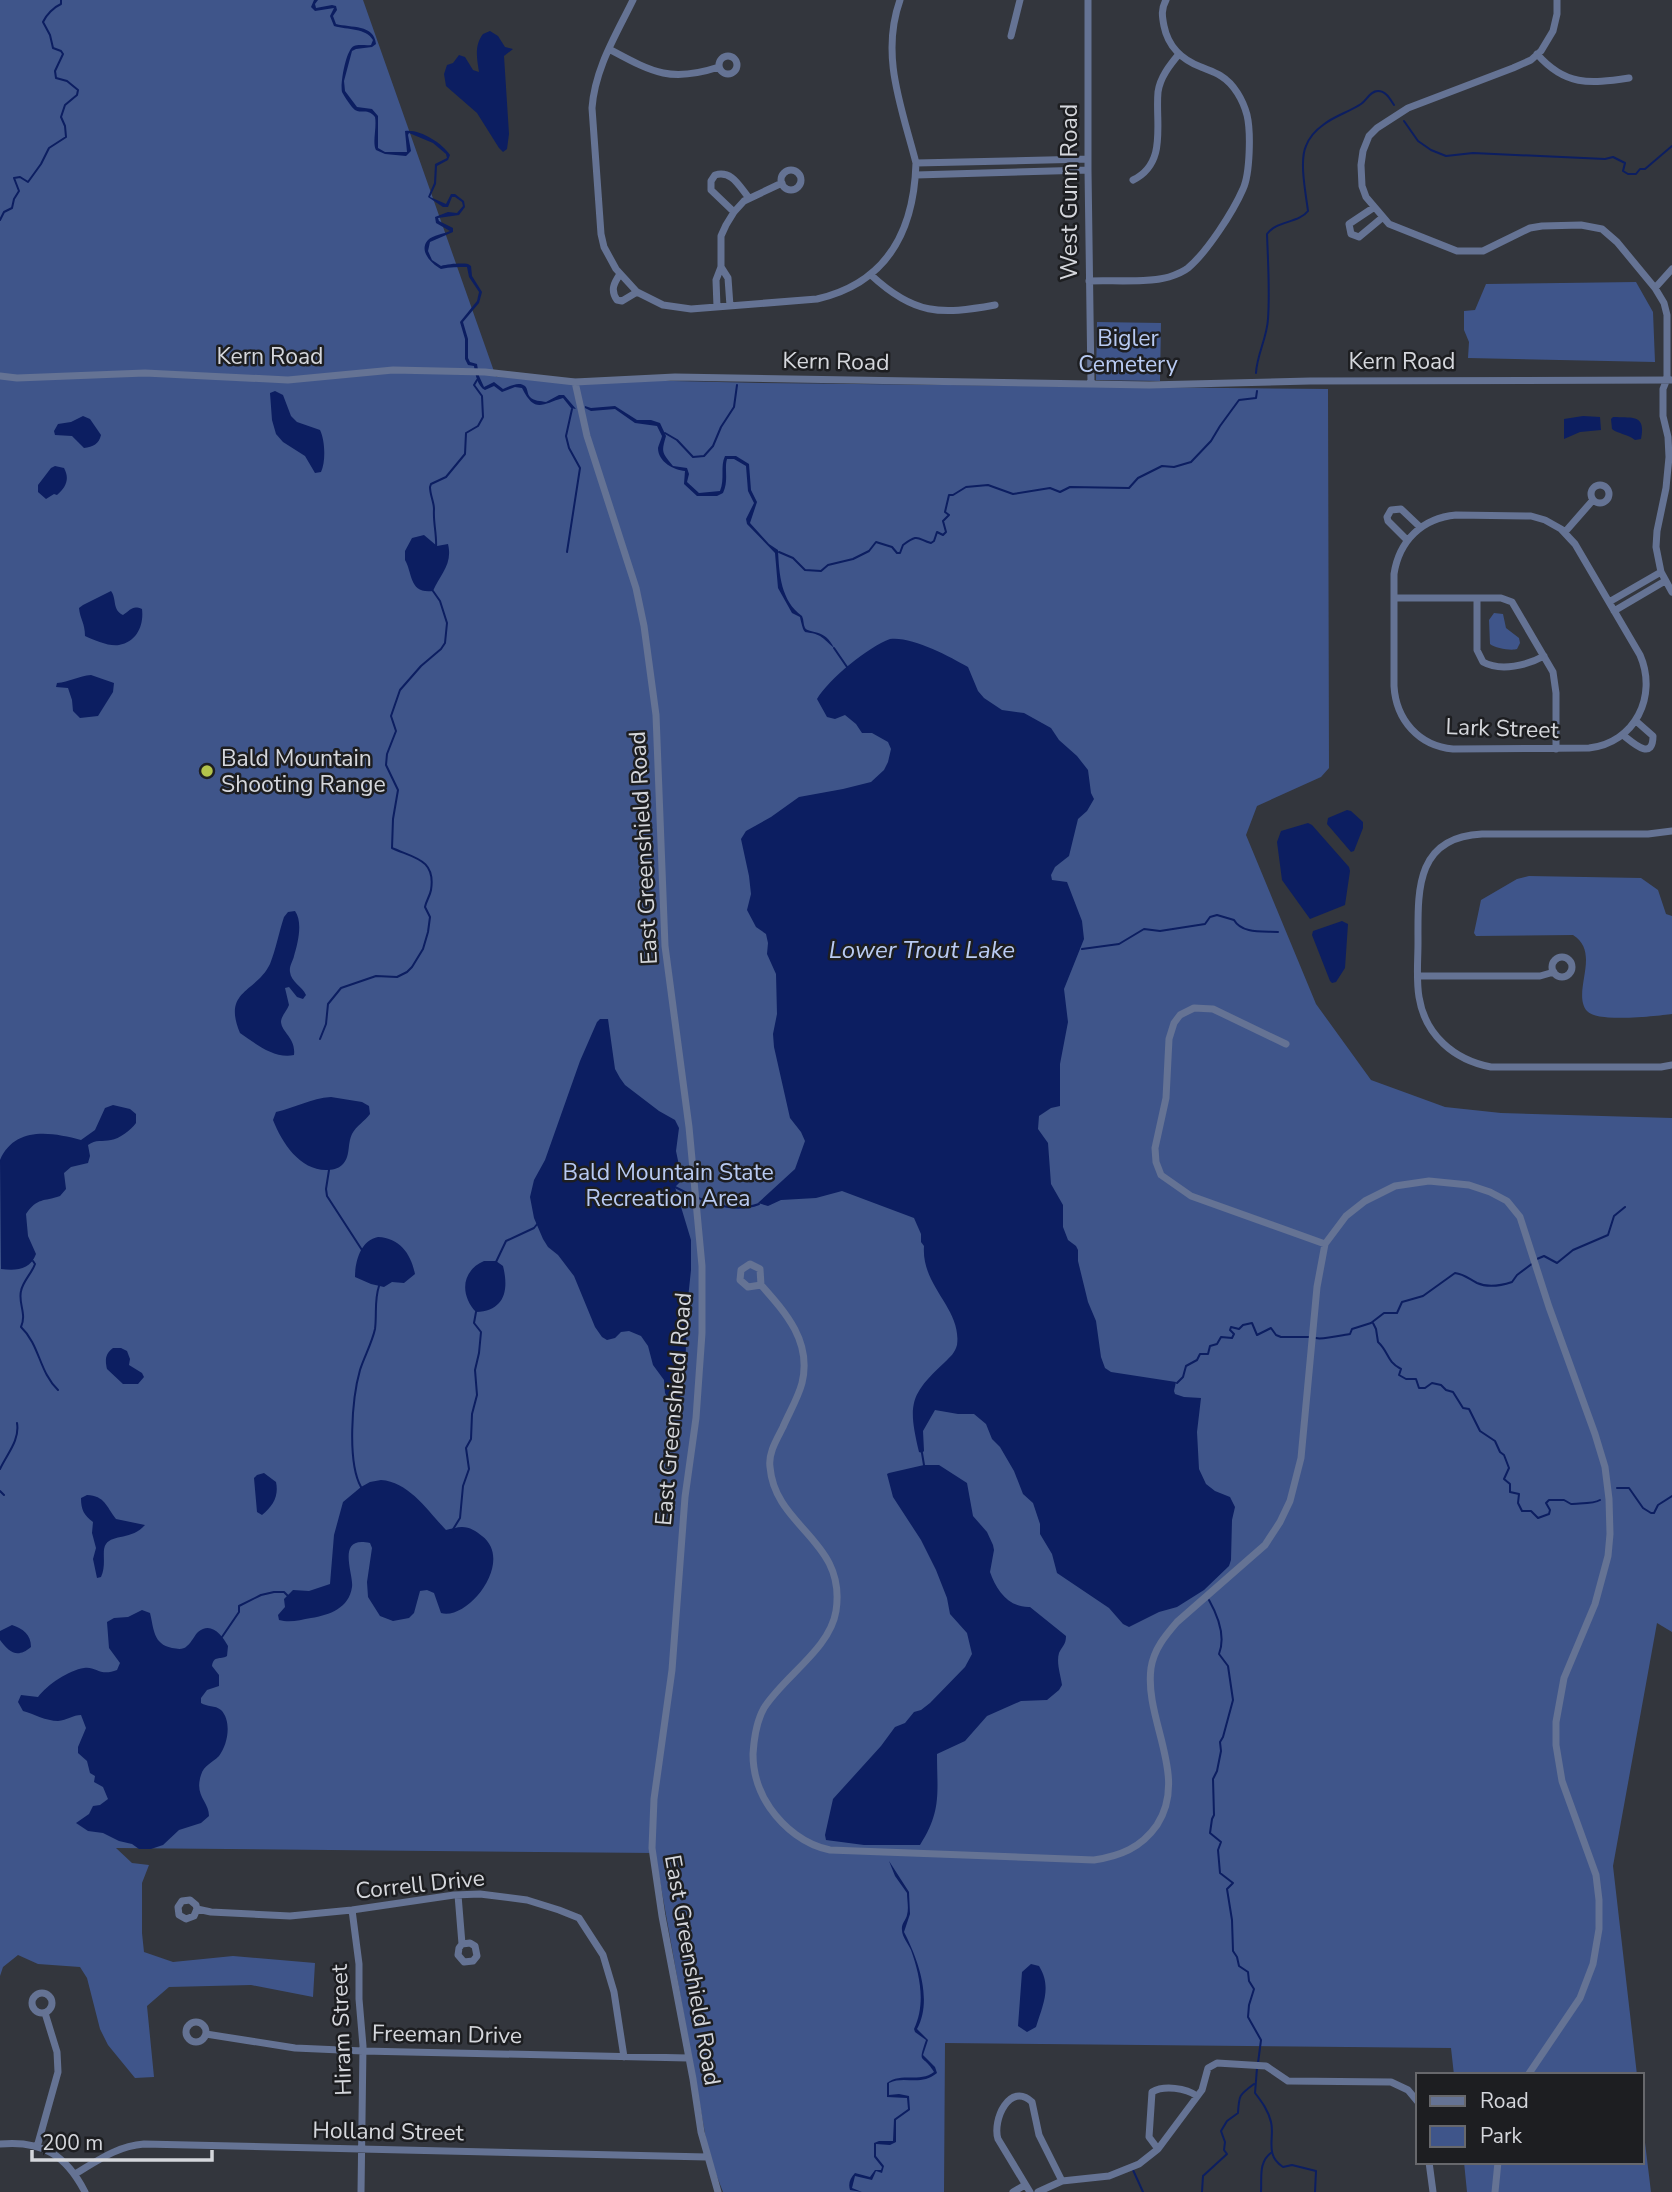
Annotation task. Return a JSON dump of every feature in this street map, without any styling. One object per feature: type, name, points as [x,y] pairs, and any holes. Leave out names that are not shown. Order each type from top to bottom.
[{"type":"street","points":[[633,0],[600,65],[593,88],[601,234],[609,259],[637,292],[674,308],[717,307],[826,297],[853,288],[872,275],[891,252],[902,233],[912,204],[916,175],[916,163],[893,74],[892,30],[900,0]]},
{"type":"street","points":[[1010,36],[1020,0]]},
{"type":"street","name":"West Gunn Road","points":[[1088,0],[1088,281],[1091,383]]},
{"type":"street","points":[[1088,281],[1155,280],[1186,270],[1209,245],[1243,188],[1247,167],[1248,120],[1241,101],[1230,83],[1221,76],[1189,62],[1169,41],[1161,9],[1166,0]]},
{"type":"street","points":[[1557,0],[1553,31],[1537,54],[1513,68],[1408,108],[1377,128],[1369,136],[1363,151],[1362,186],[1373,208],[1389,224],[1457,251],[1491,249],[1530,228],[1542,226],[1591,226],[1602,229],[1617,242],[1664,303],[1672,388]]},
{"type":"street","points":[[609,50],[654,72],[678,75],[719,67]]},
{"type":"street","points":[[1133,180],[1142,176],[1155,158],[1158,91],[1164,74],[1179,54]]},
{"type":"street","points":[[1537,54],[1550,69],[1568,78],[1596,83],[1629,78]]},
{"type":"street","points":[[916,163],[1088,159]]},
{"type":"street","points":[[996,161],[997,173]]},
{"type":"street","points":[[916,175],[1088,170]]},
{"type":"street","points":[[734,212],[711,190],[711,181],[715,174],[723,172],[731,175],[749,198]]},
{"type":"street","points":[[717,307],[716,280],[721,267],[721,236],[734,212],[749,198],[782,183]]},
{"type":"street","points":[[1373,208],[1349,224],[1350,234],[1359,237],[1382,217]]},
{"type":"street","points":[[721,267],[728,278],[730,306]]},
{"type":"street","points":[[1655,288],[1672,269]]},
{"type":"street","points":[[620,274],[612,294],[617,300],[622,301],[637,292]]},
{"type":"street","points":[[872,275],[889,292],[930,310],[956,311],[995,304]]},
{"type":"street","name":"Kern Road","points":[[0,376],[17,378],[145,373],[288,380],[393,370],[485,372],[575,382],[675,377],[1149,385],[1324,380],[1670,379]]},
{"type":"street","points":[[1670,379],[1663,389],[1664,429],[1670,433],[1670,466],[1656,539],[1661,572],[1672,592]]},
{"type":"street","name":"East Greenshield Road","points":[[575,382],[587,436],[636,588],[644,626],[656,715],[665,946],[689,1127],[702,1266],[702,1333],[696,1418],[685,1497],[672,1670],[652,1821],[654,1871],[701,2132],[718,2192]]},
{"type":"street","points":[[1565,532],[1593,500]]},
{"type":"street","points":[[1407,540],[1388,521],[1391,510],[1401,509],[1420,527]]},
{"type":"street","name":"Lark Street","points":[[1449,515],[1523,515],[1545,520],[1565,532],[1578,549],[1640,655],[1647,683],[1645,699],[1636,721],[1623,735],[1594,748],[1447,748],[1434,745],[1415,733],[1401,715],[1394,694],[1395,565],[1407,540],[1420,527],[1449,515]]},
{"type":"street","points":[[1609,602],[1661,572]]},
{"type":"street","points":[[1614,611],[1665,581]]},
{"type":"street","points":[[1394,598],[1501,597],[1512,603],[1553,672],[1556,686],[1556,749]]},
{"type":"street","points":[[1477,598],[1477,650],[1483,663],[1492,666],[1518,666],[1545,656]]},
{"type":"street","points":[[1623,735],[1637,747],[1649,747],[1653,741],[1651,733],[1636,721]]},
{"type":"street","points":[[1672,831],[1648,834],[1475,834],[1454,840],[1434,855],[1420,881],[1418,899],[1418,976],[1421,1007],[1433,1033],[1451,1051],[1477,1064],[1499,1067],[1672,1065]]},
{"type":"street","points":[[1418,976],[1540,976],[1554,972]]},
{"type":"street","points":[[1286,1044],[1213,1009],[1194,1008],[1180,1015],[1174,1023],[1169,1039],[1167,1098],[1155,1148],[1156,1162],[1161,1175],[1191,1196],[1325,1244]]},
{"type":"street","points":[[761,1285],[787,1315],[800,1340],[804,1357],[802,1384],[772,1451],[770,1468],[779,1498],[830,1560],[838,1597],[836,1614],[828,1633],[773,1696],[757,1724],[753,1760],[756,1780],[765,1801],[776,1817],[804,1840],[830,1850],[1094,1860],[1117,1857],[1135,1847],[1156,1826],[1169,1796],[1168,1775],[1151,1690],[1151,1669],[1155,1651],[1177,1622],[1265,1545],[1290,1501],[1301,1458],[1317,1287],[1325,1244],[1346,1216],[1364,1201],[1395,1186],[1429,1181],[1469,1185],[1507,1201],[1520,1217],[1605,1467],[1609,1511],[1608,1556],[1595,1604],[1564,1678],[1556,1722],[1556,1745],[1562,1781],[1596,1875],[1599,1929],[1593,1964],[1580,1998],[1529,2073]]},
{"type":"street","name":"Correll Drive","points":[[197,1909],[290,1916],[352,1910],[409,1900],[480,1894],[501,1895],[547,1906],[579,1918],[603,1955],[610,1972],[624,2057]]},
{"type":"street","points":[[458,1895],[462,1944]]},
{"type":"street","name":"Hiram Street","points":[[352,1910],[359,1964],[363,2052],[361,2192]]},
{"type":"street","points":[[37,2147],[58,2072],[57,2052],[45,2013]]},
{"type":"street","name":"Freeman Drive","points":[[206,2034],[295,2048],[363,2052],[688,2058]]},
{"type":"street","points":[[1038,2192],[1062,2181],[1109,2176],[1139,2164],[1158,2149],[1197,2096],[1208,2068],[1217,2063],[1266,2066],[1288,2081],[1391,2082],[1408,2090],[1416,2100]]},
{"type":"street","points":[[1158,2149],[1149,2137],[1152,2092],[1159,2089],[1186,2090],[1197,2096]]},
{"type":"street","points":[[1030,2192],[996,2133],[998,2117],[1005,2104],[1018,2096],[1028,2098],[1032,2102],[1039,2135],[1062,2181]]},
{"type":"street","points":[[0,2144],[27,2144],[60,2158],[75,2174],[85,2192]]},
{"type":"street","name":"Holland Street","points":[[75,2174],[114,2151],[144,2144],[707,2157]]},
{"type":"street","points":[[1429,2164],[1433,2192]]},
{"type":"street","points":[[1495,2192],[1498,2164]]},
{"type":"street","points":[[1013,2192],[1025,2185]]},
{"type":"green space","name":"Bald Mountain State Recreation Area","points":[[0,0],[363,0],[496,377],[762,383],[1328,389],[1329,768],[1321,777],[1257,806],[1246,835],[1316,1004],[1371,1080],[1445,1107],[1501,1113],[1672,1118],[1672,1632],[1657,1623],[1613,1866],[1637,2073],[1454,2073],[1451,2048],[945,2043],[944,2192],[723,2192],[709,2156],[655,1853],[116,1848],[132,1863],[149,1865],[142,1883],[144,1952],[173,1962],[233,1956],[315,1963],[313,1997],[251,1985],[169,1987],[147,2006],[154,2077],[135,2078],[108,2045],[100,2029],[87,1978],[80,1967],[38,1964],[18,1955],[3,1967],[0,1976]]},
{"type":"green space","points":[[1636,282],[1653,312],[1655,362],[1468,358],[1469,342],[1464,330],[1464,311],[1475,310],[1486,284]]},
{"type":"green space","name":"Bigler Cemetery","points":[[1097,322],[1161,323],[1160,381],[1096,380]]},
{"type":"green space","points":[[1494,613],[1503,614],[1506,628],[1519,638],[1517,649],[1503,649],[1490,644],[1489,620]]},
{"type":"green space","points":[[1529,876],[1641,878],[1658,890],[1666,914],[1672,916],[1672,1014],[1614,1018],[1593,1015],[1587,1011],[1582,994],[1585,952],[1573,935],[1476,936],[1474,933],[1481,900],[1517,879]]},
{"type":"green space","points":[[1644,2134],[1651,2192],[1467,2192],[1464,2164],[1644,2164]]},
{"type":"water","points":[[314,0],[318,0],[316,8],[336,6],[337,10],[333,16],[336,24],[361,28],[371,33],[374,38],[376,44],[372,47],[352,51],[344,81],[345,91],[357,107],[372,109],[378,116],[378,148],[385,152],[407,152],[405,131],[411,131],[430,138],[450,155],[448,160],[437,166],[436,184],[430,197],[446,204],[451,194],[455,194],[464,201],[465,207],[459,215],[438,218],[453,228],[453,232],[430,242],[428,251],[432,260],[441,266],[471,266],[472,276],[482,292],[479,303],[463,322],[468,339],[468,358],[470,362],[477,364],[484,387],[494,382],[503,389],[520,384],[525,386],[533,399],[546,402],[564,395],[576,409],[571,408],[563,398],[540,405],[535,404],[522,388],[515,387],[502,392],[494,386],[485,390],[480,386],[474,366],[468,365],[465,359],[465,339],[460,322],[477,301],[479,292],[469,277],[467,267],[441,269],[430,261],[425,253],[425,244],[430,238],[450,231],[436,223],[435,217],[448,212],[457,213],[463,206],[455,197],[452,197],[448,207],[443,207],[428,197],[434,183],[435,164],[447,158],[446,154],[433,143],[409,133],[411,151],[406,156],[385,154],[376,150],[375,117],[370,113],[355,110],[342,92],[348,53],[356,45],[371,45],[373,40],[361,31],[334,26],[330,16],[334,8],[315,11],[311,7]]},
{"type":"water","points":[[490,31],[498,36],[505,47],[513,49],[504,56],[509,134],[507,149],[503,152],[477,113],[446,86],[444,74],[447,65],[453,63],[459,55],[465,57],[473,70],[479,72],[478,43],[483,34]]},
{"type":"water","points":[[275,391],[283,395],[291,416],[297,422],[320,430],[324,451],[321,472],[315,473],[305,456],[283,442],[276,434],[270,393]]},
{"type":"water","points":[[585,406],[615,406],[637,420],[660,423],[666,436],[663,449],[665,455],[673,466],[687,468],[687,482],[699,493],[720,491],[725,456],[736,456],[749,464],[751,490],[757,502],[750,523],[778,550],[785,595],[802,616],[805,628],[822,634],[834,648],[820,636],[804,631],[800,617],[792,613],[778,588],[775,553],[747,524],[746,519],[754,503],[748,491],[746,466],[734,459],[727,459],[723,493],[717,496],[697,496],[684,484],[685,471],[672,467],[661,457],[658,448],[662,436],[657,426],[635,423],[615,409],[591,411]]},
{"type":"water","points":[[83,416],[90,419],[101,435],[95,444],[84,448],[72,436],[55,435],[58,424]]},
{"type":"water","points":[[1600,417],[1601,430],[1580,432],[1564,439],[1564,419]]},
{"type":"water","points":[[1613,417],[1640,421],[1641,439],[1635,440],[1612,429]]},
{"type":"water","points":[[55,466],[64,468],[66,483],[57,495],[46,499],[38,492],[38,485]]},
{"type":"water","points":[[424,535],[437,546],[448,544],[449,558],[433,591],[425,591],[416,586],[405,560],[405,551],[412,538]]},
{"type":"water","points":[[111,591],[117,610],[123,615],[134,608],[142,609],[142,621],[135,637],[119,645],[107,644],[85,636],[79,608]]},
{"type":"water","name":"Lower Trout Lake","points":[[890,639],[919,644],[968,667],[978,691],[984,698],[1002,710],[1024,713],[1051,728],[1088,770],[1094,799],[1078,819],[1069,856],[1055,867],[1051,875],[1052,880],[1067,882],[1082,921],[1084,939],[1064,989],[1068,1022],[1060,1064],[1060,1106],[1039,1116],[1038,1129],[1048,1143],[1051,1184],[1063,1205],[1063,1227],[1068,1240],[1078,1250],[1078,1261],[1088,1302],[1096,1321],[1105,1368],[1111,1372],[1176,1382],[1175,1394],[1201,1398],[1197,1432],[1199,1469],[1206,1484],[1230,1497],[1235,1507],[1229,1566],[1204,1590],[1177,1607],[1159,1612],[1129,1627],[1109,1608],[1057,1573],[1052,1554],[1040,1534],[1040,1524],[1033,1503],[1023,1494],[1014,1471],[992,1439],[986,1424],[974,1414],[935,1410],[923,1431],[924,1451],[919,1452],[913,1423],[914,1402],[924,1383],[954,1353],[957,1332],[954,1320],[929,1274],[921,1234],[914,1218],[842,1191],[816,1198],[781,1200],[768,1206],[758,1203],[795,1169],[805,1141],[790,1118],[774,1047],[776,974],[767,954],[766,934],[756,927],[747,910],[751,894],[741,839],[746,831],[799,797],[871,782],[884,770],[891,749],[888,742],[872,733],[862,733],[845,715],[835,719],[827,717],[817,699],[830,682],[850,664]]},
{"type":"water","points":[[91,675],[114,683],[113,692],[98,716],[80,718],[73,711],[68,688],[56,687],[57,683]]},
{"type":"water","points":[[1347,810],[1363,822],[1354,851],[1351,852],[1327,824],[1328,818]]},
{"type":"water","points":[[1308,823],[1350,871],[1345,905],[1310,919],[1282,880],[1277,842],[1281,831]]},
{"type":"water","points":[[295,911],[299,921],[299,933],[290,972],[292,979],[306,995],[303,999],[297,997],[289,987],[285,988],[289,1005],[281,1022],[294,1049],[294,1055],[287,1056],[266,1050],[240,1033],[235,1008],[243,993],[264,974],[270,964],[284,917],[288,912]]},
{"type":"water","points":[[1342,921],[1348,924],[1345,968],[1336,982],[1332,983],[1312,935],[1313,931]]},
{"type":"water","points":[[600,1019],[608,1019],[615,1069],[625,1085],[675,1120],[679,1128],[676,1151],[682,1180],[675,1187],[691,1240],[691,1270],[685,1379],[679,1401],[669,1400],[665,1393],[664,1380],[653,1365],[648,1346],[641,1336],[629,1331],[621,1332],[615,1338],[607,1340],[602,1337],[595,1327],[574,1276],[558,1255],[548,1247],[534,1218],[530,1197],[534,1180],[545,1160],[580,1061]]},
{"type":"water","points":[[331,1097],[362,1102],[369,1106],[370,1114],[352,1134],[347,1158],[342,1165],[333,1169],[317,1169],[293,1154],[281,1138],[273,1120],[276,1112]]},
{"type":"water","points":[[113,1105],[130,1109],[136,1114],[136,1123],[118,1138],[88,1145],[88,1163],[71,1167],[64,1173],[66,1189],[60,1196],[38,1202],[26,1214],[28,1236],[36,1254],[33,1259],[22,1268],[1,1269],[0,1160],[7,1149],[15,1141],[35,1134],[81,1140],[95,1130],[105,1108]]},
{"type":"water","points":[[378,1237],[393,1240],[411,1260],[415,1274],[404,1283],[392,1282],[384,1287],[355,1277],[360,1252],[367,1242]]},
{"type":"water","points":[[484,1261],[496,1261],[503,1266],[505,1291],[503,1298],[493,1308],[476,1312],[467,1298],[465,1284],[471,1271]]},
{"type":"water","points":[[113,1348],[127,1351],[129,1365],[144,1377],[138,1384],[123,1384],[107,1369],[106,1357]]},
{"type":"water","points":[[924,1465],[939,1465],[967,1483],[973,1516],[987,1532],[993,1545],[990,1572],[1004,1597],[1022,1607],[1030,1607],[1066,1636],[1058,1657],[1062,1685],[1047,1700],[1021,1701],[987,1716],[965,1741],[937,1754],[935,1811],[920,1845],[864,1845],[826,1840],[833,1799],[895,1727],[905,1723],[914,1712],[930,1703],[965,1667],[972,1654],[967,1633],[950,1614],[936,1570],[921,1540],[893,1497],[887,1474]]},
{"type":"water","points":[[264,1473],[276,1482],[277,1492],[272,1504],[262,1515],[257,1512],[254,1478]]},
{"type":"water","points":[[381,1480],[409,1491],[446,1530],[465,1527],[482,1536],[491,1547],[493,1560],[491,1573],[484,1587],[475,1599],[452,1613],[441,1613],[434,1593],[420,1591],[414,1613],[409,1618],[393,1621],[380,1616],[368,1597],[367,1582],[372,1548],[370,1543],[359,1542],[349,1550],[352,1587],[343,1605],[318,1617],[279,1620],[278,1615],[285,1607],[284,1599],[293,1590],[309,1591],[330,1584],[334,1535],[343,1502],[361,1487]]},
{"type":"water","points":[[87,1495],[101,1500],[116,1519],[145,1525],[134,1533],[106,1544],[103,1572],[101,1577],[97,1578],[93,1559],[96,1548],[92,1533],[93,1522],[84,1512],[81,1502],[81,1498]]},
{"type":"water","points":[[142,1610],[150,1613],[155,1635],[166,1646],[184,1648],[198,1632],[207,1628],[219,1634],[228,1646],[227,1656],[216,1659],[212,1666],[219,1675],[219,1686],[207,1690],[201,1698],[201,1703],[221,1710],[228,1726],[222,1751],[204,1769],[199,1782],[200,1793],[209,1816],[201,1823],[179,1830],[163,1845],[151,1849],[139,1849],[103,1833],[88,1831],[76,1823],[89,1814],[93,1806],[108,1799],[103,1787],[94,1782],[95,1776],[90,1773],[87,1761],[78,1753],[86,1728],[81,1715],[58,1721],[49,1720],[23,1711],[18,1702],[21,1695],[38,1697],[59,1679],[78,1669],[88,1668],[102,1672],[117,1670],[120,1663],[109,1648],[107,1622]]},
{"type":"water","points":[[12,1625],[23,1630],[30,1639],[31,1647],[22,1653],[10,1651],[0,1640],[0,1631]]},
{"type":"water","points":[[889,1861],[909,1892],[910,1914],[904,1932],[914,1954],[924,1993],[922,2018],[917,2029],[928,2040],[923,2055],[935,2067],[937,2073],[925,2079],[889,2083],[889,2095],[909,2096],[910,2110],[896,2120],[896,2142],[890,2145],[876,2144],[876,2156],[884,2166],[882,2173],[876,2171],[872,2180],[855,2176],[852,2188],[862,2192],[850,2190],[852,2177],[855,2173],[870,2177],[875,2170],[881,2170],[882,2167],[874,2157],[874,2143],[893,2141],[894,2119],[908,2109],[907,2098],[887,2097],[887,2083],[898,2078],[923,2077],[934,2072],[922,2059],[926,2040],[914,2029],[921,2000],[914,1960],[902,1933],[908,1912],[907,1893],[895,1876]]},
{"type":"water","points":[[1031,1964],[1039,1966],[1046,1988],[1036,2027],[1027,2032],[1018,2026],[1022,1972]]},
{"type":"waterway","points":[[0,220],[4,212],[12,208],[19,191],[14,178],[20,177],[28,182],[49,148],[66,137],[61,117],[65,105],[77,95],[78,90],[67,81],[56,78],[55,71],[63,54],[53,48],[43,22],[50,12],[61,4],[61,0]]},
{"type":"waterway","points":[[1256,373],[1268,319],[1267,234],[1308,211],[1303,169],[1307,143],[1323,125],[1361,104],[1375,91],[1386,94],[1394,105]]},
{"type":"waterway","points":[[1404,121],[1418,141],[1446,156],[1473,153],[1605,159],[1613,157],[1625,163],[1623,171],[1628,174],[1636,174],[1640,169],[1645,169],[1672,146]]},
{"type":"waterway","points":[[436,548],[434,506],[430,487],[446,477],[465,454],[466,433],[478,426],[483,417],[482,396],[474,385],[477,380]]},
{"type":"waterway","points":[[665,433],[677,440],[693,457],[704,456],[713,446],[734,407],[737,385]]},
{"type":"waterway","points":[[779,552],[793,558],[805,570],[821,571],[828,565],[853,559],[869,551],[876,542],[892,547],[897,553],[900,553],[903,545],[915,538],[931,543],[937,532],[943,535],[946,532],[943,521],[949,515],[945,512],[949,495],[966,487],[988,485],[1013,494],[1050,488],[1060,492],[1070,487],[1129,488],[1138,478],[1162,466],[1174,467],[1191,462],[1211,441],[1239,400],[1256,398],[1257,391]]},
{"type":"waterway","points":[[567,552],[580,468],[566,436],[572,409]]},
{"type":"waterway","points":[[320,1039],[326,1024],[328,1004],[341,988],[376,976],[397,977],[407,972],[423,949],[428,932],[430,917],[425,907],[431,890],[430,872],[422,861],[392,848],[398,790],[386,765],[387,754],[396,731],[391,716],[400,690],[445,643],[447,623],[440,601],[433,591]]},
{"type":"waterway","points":[[834,648],[847,667]]},
{"type":"waterway","points":[[1082,949],[1119,944],[1144,929],[1160,931],[1205,924],[1210,917],[1217,915],[1234,920],[1247,930],[1278,932]]},
{"type":"waterway","points":[[329,1170],[327,1196],[362,1250]]},
{"type":"waterway","points":[[673,1186],[693,1196]]},
{"type":"waterway","points":[[698,1198],[728,1207],[743,1208],[759,1204]]},
{"type":"waterway","points":[[1537,1259],[1544,1256],[1557,1263],[1573,1250],[1608,1235],[1614,1216],[1625,1207]]},
{"type":"waterway","points":[[496,1262],[506,1241],[534,1228],[538,1223]]},
{"type":"waterway","points":[[33,1261],[35,1264],[21,1291],[21,1327],[58,1390]]},
{"type":"waterway","points":[[1316,1338],[1350,1334],[1352,1329],[1371,1323],[1384,1313],[1397,1313],[1402,1302],[1423,1296],[1455,1273],[1481,1285],[1499,1285],[1512,1282],[1533,1263]]},
{"type":"waterway","points":[[361,1487],[352,1446],[353,1413],[360,1370],[375,1329],[379,1286]]},
{"type":"waterway","points":[[452,1531],[460,1518],[463,1486],[469,1469],[466,1448],[471,1439],[472,1414],[477,1395],[475,1370],[481,1332],[474,1323],[476,1312]]},
{"type":"waterway","points":[[1177,1383],[1183,1377],[1186,1366],[1197,1360],[1200,1354],[1208,1354],[1210,1346],[1217,1344],[1221,1337],[1232,1338],[1234,1334],[1230,1330],[1231,1327],[1239,1329],[1252,1323],[1257,1335],[1271,1328],[1281,1337],[1311,1337]]},
{"type":"waterway","points":[[1373,1323],[1378,1342],[1393,1363],[1401,1369],[1399,1375],[1406,1379],[1416,1379],[1419,1388],[1425,1388],[1432,1383],[1453,1392],[1463,1408],[1469,1409],[1480,1431],[1495,1441],[1509,1468],[1504,1479],[1510,1484],[1510,1492],[1519,1494],[1518,1503],[1522,1511],[1531,1511],[1538,1518],[1549,1514],[1546,1503],[1549,1500],[1564,1500],[1571,1504],[1600,1500]]},
{"type":"waterway","points":[[0,1469],[15,1441],[17,1423]]},
{"type":"waterway","points":[[922,1453],[924,1465]]},
{"type":"waterway","points":[[1617,1488],[1629,1488],[1643,1508],[1651,1513],[1672,1496]]},
{"type":"waterway","points":[[0,1491],[4,1495]]},
{"type":"waterway","points":[[222,1637],[239,1612],[239,1606],[274,1592],[284,1592],[288,1596]]},
{"type":"waterway","points":[[1209,1600],[1220,1626],[1222,1640],[1219,1654],[1228,1666],[1233,1700],[1220,1742],[1221,1751],[1213,1779],[1214,1815],[1210,1833],[1221,1842],[1218,1850],[1220,1873],[1233,1883],[1227,1889],[1233,1951],[1239,1966],[1248,1972],[1254,1989],[1248,2017],[1261,2040],[1258,2063]]},
{"type":"waterway","points":[[1257,2068],[1255,2093],[1271,2122],[1274,2157],[1283,2167],[1292,2165],[1316,2171],[1315,2192]]},
{"type":"waterway","points":[[1202,2192],[1203,2176],[1227,2154],[1221,2131],[1227,2121],[1238,2113],[1241,2096],[1254,2084]]},
{"type":"waterway","points":[[1261,2192],[1263,2165],[1272,2152]]},
{"type":"waterway","points":[[1133,2170],[1143,2192]]},
{"type":"place","name":"Bald Mountain Shooting Range","points":[[207,771]]}]
